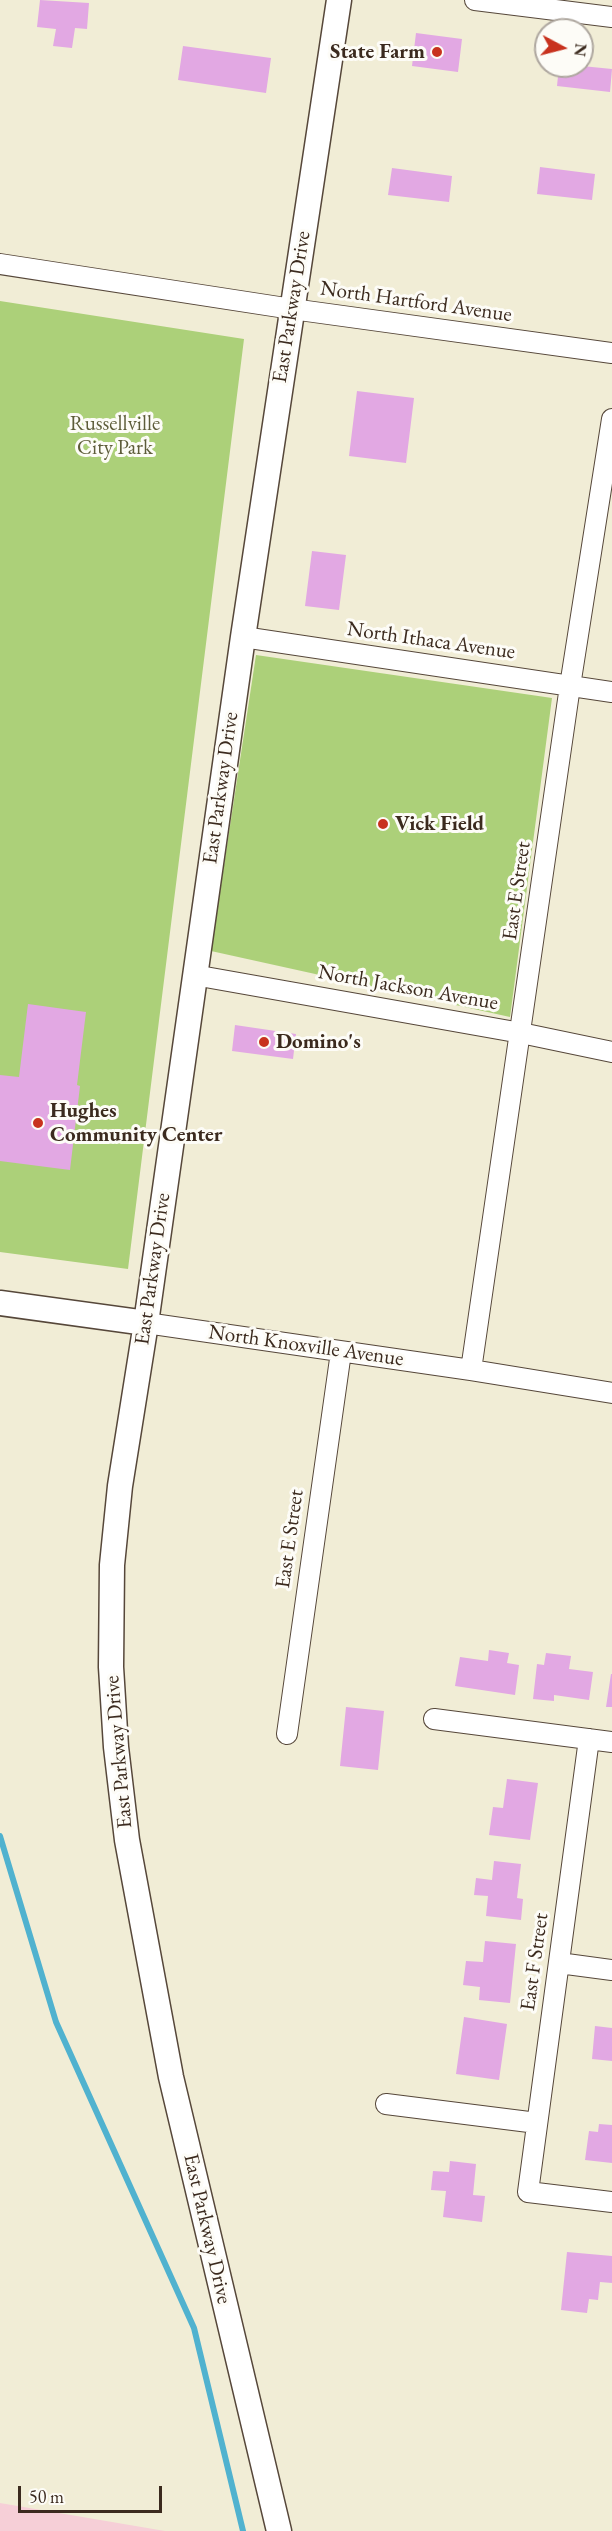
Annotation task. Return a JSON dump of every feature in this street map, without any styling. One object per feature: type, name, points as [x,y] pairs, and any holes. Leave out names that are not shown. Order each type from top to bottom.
[{"type":"main road","name":"East Parkway Drive","points":[[279,2531],[171,2077],[127,1840],[116,1747],[111,1667],[112,1565],[120,1486],[146,1323],[243,637],[339,0]]},
{"type":"main road","name":"North Knoxville Avenue","points":[[0,1303],[146,1323]]},
{"type":"street","points":[[475,0],[612,17]]},
{"type":"street","name":"North Hartford Avenue","points":[[0,264],[292,309],[612,353]]},
{"type":"street","name":"East E Street","points":[[471,1370],[570,686],[612,419]]},
{"type":"street","name":"North Ithaca Avenue","points":[[243,637],[612,692]]},
{"type":"street","name":"North Jackson Avenue","points":[[194,975],[521,1033],[612,1052]]},
{"type":"street","name":"North Knoxville Avenue","points":[[146,1323],[612,1393]]},
{"type":"street","name":"East E Street","points":[[287,1734],[340,1352]]},
{"type":"street","points":[[434,1719],[612,1742]]},
{"type":"street","name":"East F Street","points":[[589,1739],[528,2192],[612,2202]]},
{"type":"street","points":[[559,1963],[612,1970]]},
{"type":"street","points":[[386,2104],[537,2123]]},
{"type":"shaded area","points":[[0,2503],[165,2531],[0,2531]]},
{"type":"green space","name":"Russellville City Park","points":[[0,301],[244,339],[128,1269],[0,1252]]},
{"type":"green space","name":"Vick Field","points":[[256,655],[552,698],[510,1017],[211,951]]},
{"type":"building","points":[[40,0],[89,3],[87,29],[75,28],[72,48],[53,46],[56,29],[37,27]]},
{"type":"building","name":"State Farm","points":[[416,33],[462,39],[458,72],[412,66]]},
{"type":"building","points":[[183,46],[271,58],[266,93],[178,80]]},
{"type":"building","points":[[594,67],[612,69],[610,92],[557,86],[558,78],[594,78]]},
{"type":"building","points":[[540,167],[595,174],[592,200],[537,194]]},
{"type":"building","points":[[392,168],[452,176],[449,202],[388,195]]},
{"type":"building","points":[[357,391],[414,398],[406,463],[349,456]]},
{"type":"building","points":[[312,551],[346,555],[339,610],[305,606]]},
{"type":"building","name":"Hughes Community Center","points":[[28,1004],[86,1012],[70,1170],[0,1161],[0,1075],[19,1077]]},
{"type":"building","name":"Domino's","points":[[235,1025],[296,1034],[293,1059],[232,1051]]},
{"type":"building","points":[[489,1650],[509,1653],[507,1663],[519,1665],[515,1695],[455,1686],[460,1657],[488,1661]]},
{"type":"building","points":[[546,1653],[571,1656],[569,1669],[593,1672],[589,1700],[554,1695],[554,1701],[533,1699],[537,1664],[544,1665]]},
{"type":"building","points":[[611,1674],[612,1707],[606,1707]]},
{"type":"building","points":[[346,1707],[384,1711],[378,1770],[340,1766]]},
{"type":"building","points":[[507,1779],[538,1783],[530,1840],[489,1835],[493,1807],[503,1808]]},
{"type":"building","points":[[494,1861],[521,1864],[517,1898],[523,1899],[521,1920],[486,1916],[488,1896],[474,1895],[476,1878],[492,1880]]},
{"type":"building","points":[[485,1941],[516,1944],[510,2003],[479,2000],[480,1987],[463,1985],[466,1961],[483,1962]]},
{"type":"building","points":[[464,2017],[507,2024],[499,2080],[456,2074]]},
{"type":"building","points":[[595,2026],[612,2028],[612,2061],[592,2059]]},
{"type":"building","points":[[599,2124],[612,2125],[612,2163],[585,2160],[589,2131],[598,2132]]},
{"type":"building","points":[[450,2161],[476,2164],[473,2195],[485,2196],[482,2222],[443,2217],[446,2191],[431,2190],[433,2171],[449,2172]]},
{"type":"building","points":[[567,2252],[612,2256],[612,2283],[600,2282],[598,2300],[589,2299],[587,2313],[561,2310]]},
{"type":"waterway","points":[[0,1836],[56,2022],[194,2328],[243,2531]]},
{"type":"place","name":"State Farm","points":[[437,52]]},
{"type":"place","name":"Vick Field","points":[[383,824]]},
{"type":"place","name":"Domino's","points":[[264,1042]]},
{"type":"place","name":"Hughes Community Center","points":[[38,1123]]}]
